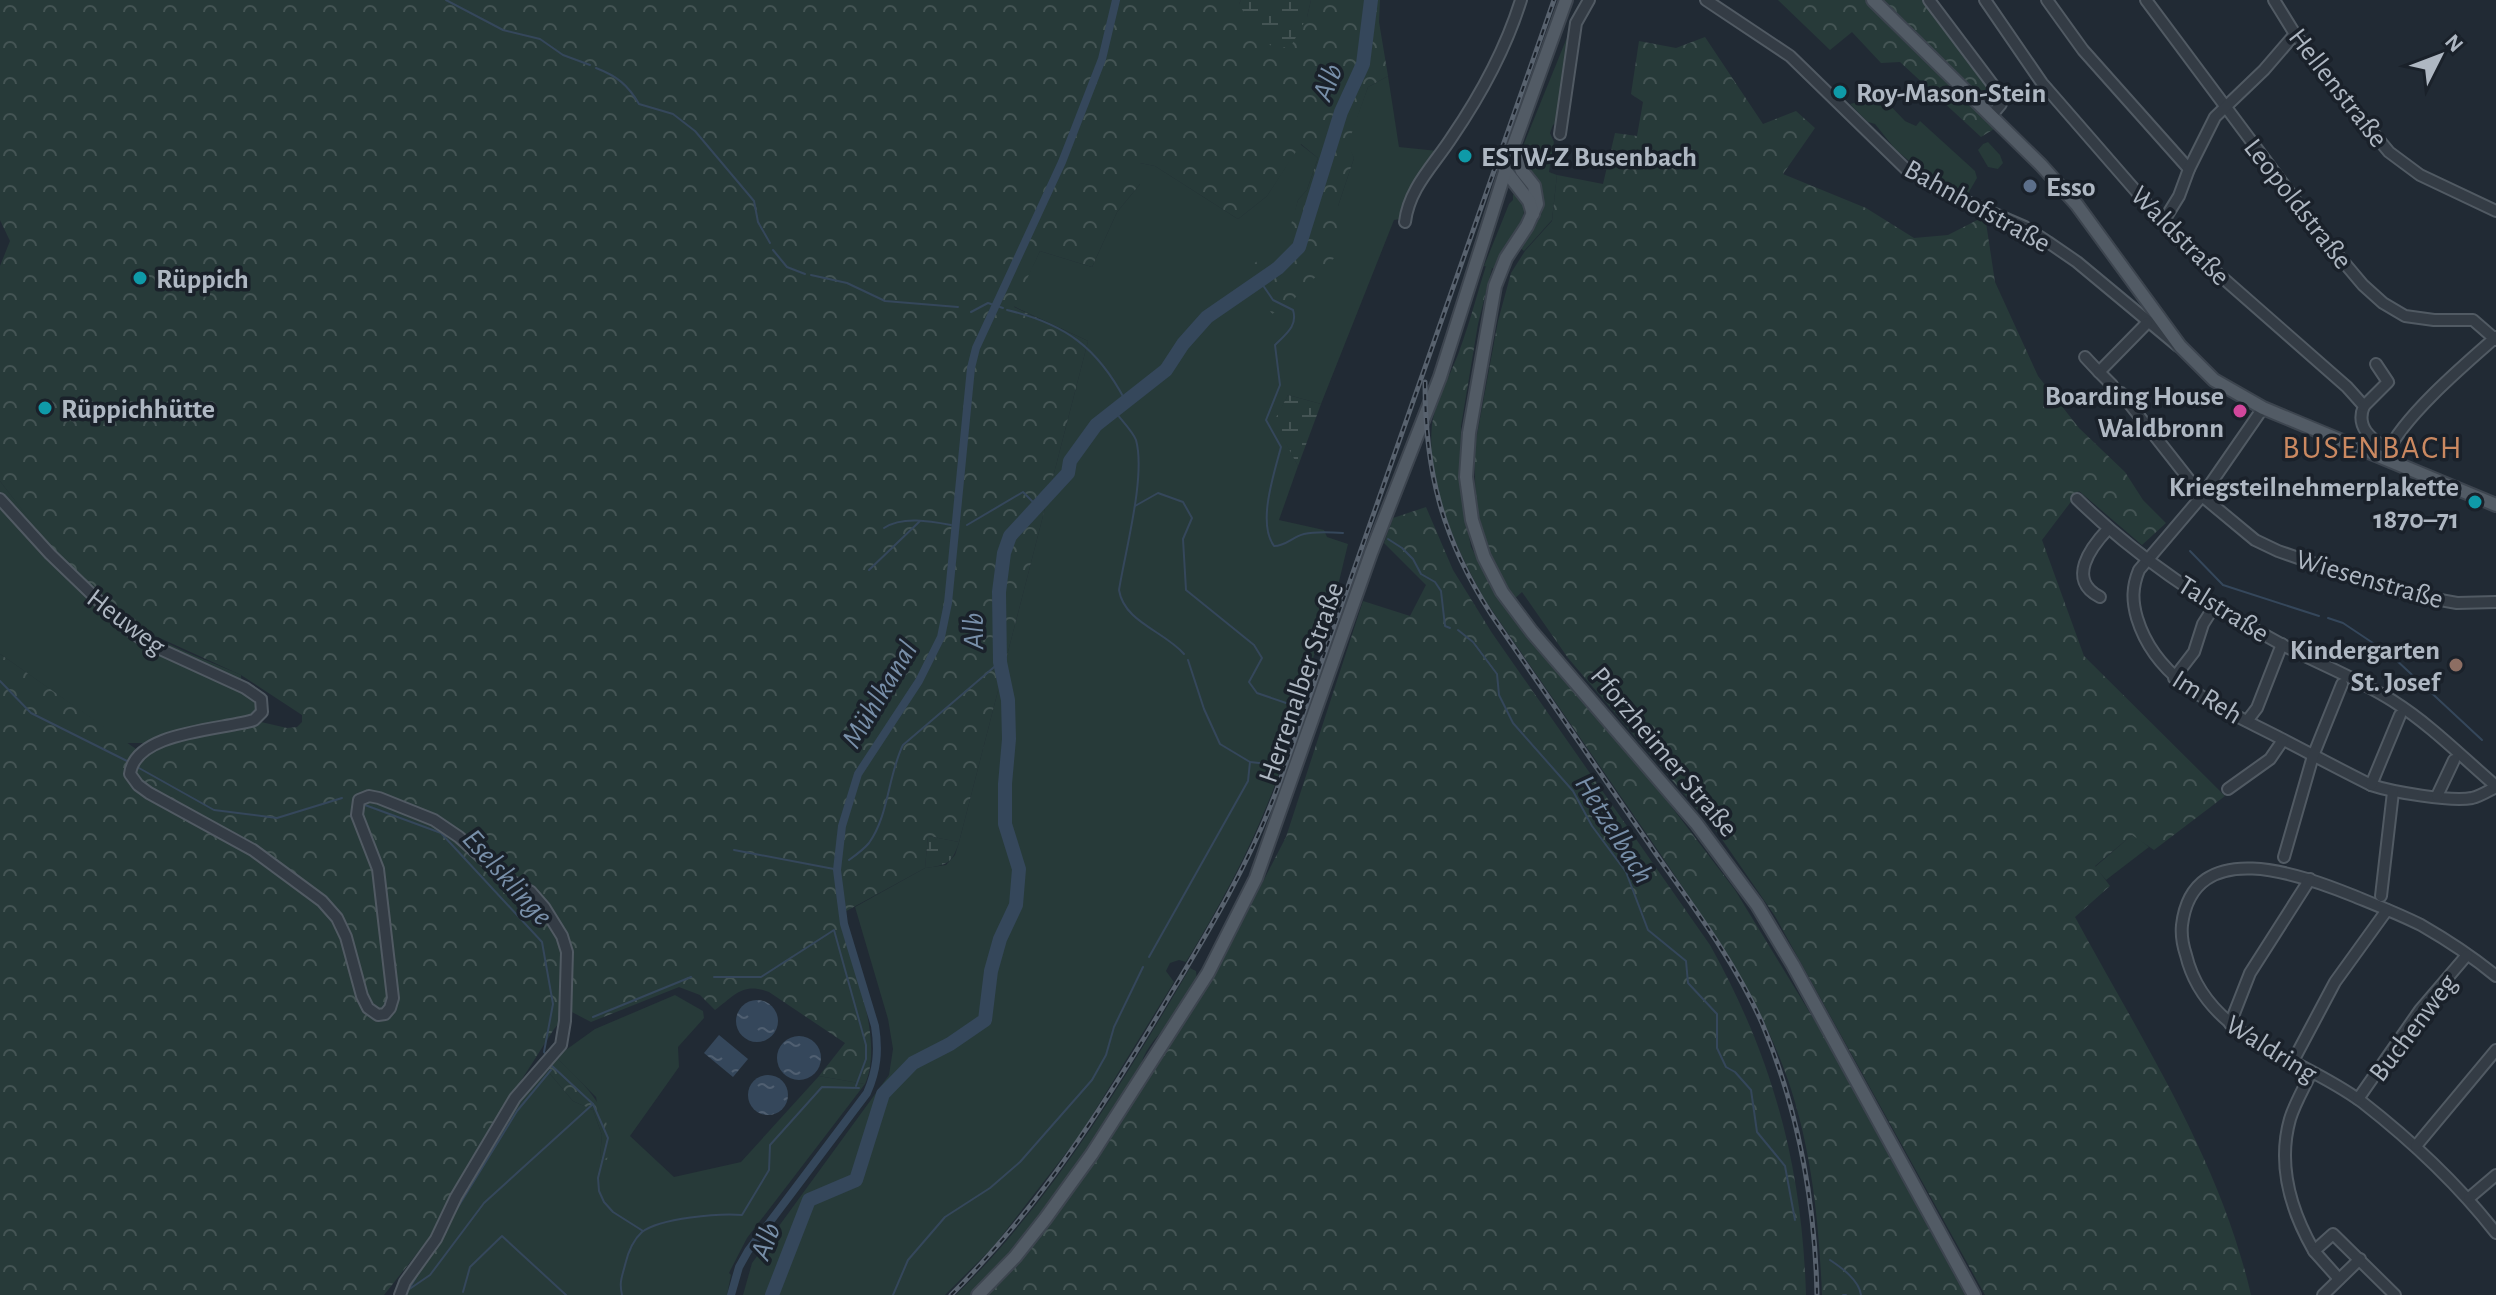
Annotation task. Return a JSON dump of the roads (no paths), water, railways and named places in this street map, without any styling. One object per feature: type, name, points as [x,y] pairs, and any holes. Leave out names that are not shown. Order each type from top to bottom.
[{"type":"main road","name":"Herrenalber Straße","points":[[978,1295],[1015,1257],[1092,1154],[1208,973],[1256,878],[1376,539],[1440,377],[1505,170],[1566,0]]},
{"type":"main road","name":"Herrenalber Straße","points":[[1557,28],[1575,0]]},
{"type":"main road","points":[[1873,0],[2077,205],[2180,346],[2214,380],[2263,408],[2386,454],[2496,505]]},
{"type":"main road","points":[[1513,147],[1522,171],[1538,196],[1533,214]]},
{"type":"main road","points":[[1505,170],[1522,171]]},
{"type":"main road","points":[[1505,170],[1529,201],[1533,214]]},
{"type":"main road","points":[[1494,204],[1510,191],[1521,190]]},
{"type":"main road","name":"Pforzheimer Straße","points":[[1533,214],[1506,258],[1495,286],[1469,433],[1468,500],[1484,557],[1515,610],[1696,823],[1757,905],[1974,1295]]},
{"type":"street","points":[[1405,222],[1411,195],[1469,111],[1512,28],[1521,0]]},
{"type":"street","points":[[1560,134],[1576,23],[1589,0]]},
{"type":"street","name":"Bahnhofstraße","points":[[1706,0],[1790,56],[1907,170],[1937,189],[2036,234],[2077,262],[2147,323],[2180,346]]},
{"type":"street","points":[[1929,0],[1999,93],[2001,104],[1991,116]]},
{"type":"street","name":"Waldstraße","points":[[1985,0],[2042,83],[2175,236],[2364,406]]},
{"type":"street","points":[[2047,0],[2083,50],[2189,169]]},
{"type":"street","name":"Leopoldstraße","points":[[2146,0],[2325,240],[2363,285],[2383,303],[2405,316],[2473,320],[2496,338]]},
{"type":"street","name":"Hellenstraße","points":[[2274,0],[2295,34],[2376,139],[2400,162],[2496,211]]},
{"type":"street","points":[[2163,222],[2179,196],[2215,117],[2264,70],[2295,34]]},
{"type":"street","points":[[2099,372],[2147,323]]},
{"type":"street","points":[[2376,364],[2388,382],[2361,413],[2363,427],[2386,454],[2435,394],[2496,338]]},
{"type":"street","points":[[2085,357],[2112,385]]},
{"type":"street","name":"Wiesenstraße","points":[[2121,393],[2202,496],[2240,529],[2278,551],[2418,596],[2457,603],[2496,602]]},
{"type":"street","name":"Im Reh","points":[[2263,408],[2202,496],[2147,558],[2134,583],[2135,610],[2152,651],[2174,678],[2208,701],[2371,785],[2393,792],[2464,799],[2496,787]]},
{"type":"street","name":"Heuweg","points":[[0,499],[50,554],[129,630],[149,644],[258,695],[263,708],[259,718],[160,742],[145,749],[133,763],[130,774],[138,785],[253,850],[322,901],[337,918],[346,937],[368,1008],[378,1015],[385,1014],[393,998],[378,869],[357,815],[359,800],[369,796],[434,820],[459,837],[502,876],[531,892],[562,936],[567,952],[565,1021],[561,1045],[515,1098],[494,1130],[436,1239],[405,1282],[400,1295]]},
{"type":"street","name":"Talstraße","points":[[2077,499],[2108,529],[2212,610],[2280,649],[2346,675],[2404,708],[2450,744],[2496,787]]},
{"type":"street","points":[[2100,597],[2092,593],[2085,583],[2085,560],[2108,529]]},
{"type":"street","points":[[2174,678],[2194,652],[2212,610]]},
{"type":"street","points":[[2247,721],[2257,708],[2280,649]]},
{"type":"street","points":[[2284,857],[2313,756],[2342,684]]},
{"type":"street","points":[[2371,785],[2400,715]]},
{"type":"street","points":[[2228,789],[2270,759],[2283,740]]},
{"type":"street","points":[[2437,796],[2454,760]]},
{"type":"street","points":[[2381,896],[2393,792]]},
{"type":"street","name":"Waldring","points":[[2496,976],[2419,925],[2310,879],[2282,871],[2249,867],[2226,871],[2203,883],[2186,907],[2182,927],[2192,979],[2208,1003],[2230,1024],[2358,1099],[2416,1146],[2469,1198],[2496,1233]]},
{"type":"street","points":[[2230,1024],[2250,973],[2310,879]]},
{"type":"street","points":[[2292,1063],[2335,982],[2387,910]]},
{"type":"street","name":"Buchenweg","points":[[2358,1099],[2420,1010],[2467,955]]},
{"type":"street","points":[[2416,1146],[2496,1050]]},
{"type":"street","points":[[2311,1073],[2291,1115],[2285,1160],[2294,1211],[2314,1251],[2339,1279]]},
{"type":"street","points":[[2469,1198],[2496,1175]]},
{"type":"street","points":[[2314,1251],[2333,1234],[2395,1295]]},
{"type":"street","points":[[2323,1295],[2360,1259]]},
{"type":"water","points":[[757,1000],[772,1006],[778,1021],[772,1036],[757,1042],[742,1036],[736,1021],[742,1006]]},
{"type":"water","points":[[719,1035],[748,1059],[733,1077],[704,1053]]},
{"type":"water","points":[[799,1036],[814,1043],[821,1058],[814,1073],[799,1080],[784,1073],[777,1058],[784,1043]]},
{"type":"water","points":[[768,1075],[782,1081],[788,1095],[782,1109],[768,1115],[754,1109],[748,1095],[754,1081]]},
{"type":"waterway","points":[[446,0],[503,30],[540,39],[563,55],[590,65]]},
{"type":"waterway","name":"Mühlkanal","points":[[731,1295],[739,1267],[748,1251],[867,1093],[873,1076],[877,1052],[875,1026],[844,924],[837,870],[842,826],[858,774],[919,681],[941,637],[948,603],[971,368],[976,348],[1062,162],[1102,59],[1116,0]]},
{"type":"waterway","name":"Alb","points":[[772,1295],[809,1200],[856,1180],[883,1094],[913,1063],[950,1044],[985,1020],[991,971],[1000,939],[1016,905],[1019,869],[1005,824],[1008,700],[1000,662],[999,592],[1004,553],[1010,536],[1068,473],[1070,461],[1096,425],[1166,370],[1183,344],[1207,317],[1278,268],[1299,247],[1341,112],[1363,64],[1371,0]]},
{"type":"waterway","points":[[596,68],[621,82],[639,104],[673,114],[695,131],[754,201],[758,222],[770,243]]},
{"type":"waterway","points":[[773,250],[787,267],[805,274]]},
{"type":"waterway","points":[[811,275],[847,283],[885,301],[958,307]]},
{"type":"waterway","name":"Hetzelbach","points":[[1260,281],[1273,300],[1293,310],[1294,316],[1290,329],[1275,345],[1280,385],[1266,420],[1281,447],[1268,498],[1269,536],[1274,546],[1309,533],[1343,533]]},
{"type":"waterway","points":[[971,312],[988,303],[1003,308]]},
{"type":"waterway","points":[[1007,310],[1046,323],[1077,340],[1103,366],[1125,400]]},
{"type":"waterway","points":[[1114,410],[1134,436],[1138,455],[1137,493],[1119,590],[1122,601],[1136,618],[1184,654]]},
{"type":"waterway","points":[[967,525],[1023,492],[1037,506]]},
{"type":"waterway","points":[[1135,506],[1158,493],[1183,502],[1192,518],[1183,539],[1186,590],[1254,645],[1262,658],[1249,682],[1257,693],[1289,704]]},
{"type":"waterway","points":[[884,528],[908,521],[951,525]]},
{"type":"waterway","points":[[869,570],[920,521]]},
{"type":"waterway","name":"Hetzelbach","points":[[1388,539],[1413,559],[1421,574],[1435,582],[1441,591],[1445,626],[1450,628]]},
{"type":"waterway","points":[[2190,551],[2223,585],[2319,616]]},
{"type":"waterway","points":[[2328,618],[2343,623],[2388,653]]},
{"type":"waterway","name":"Hetzelbach","points":[[1458,630],[1473,642],[1497,674],[1499,695],[1513,723],[1573,791],[1592,826],[1626,872],[1648,930],[1686,961],[1688,983],[1717,1014],[1717,1048],[1726,1067],[1735,1072],[1751,1090],[1757,1132],[1785,1166],[1795,1220]]},
{"type":"waterway","points":[[2394,658],[2482,740]]},
{"type":"waterway","points":[[1149,957],[1248,781],[1250,762],[1220,744],[1204,709],[1188,660]]},
{"type":"waterway","points":[[849,860],[867,845],[876,832],[903,745],[1000,662]]},
{"type":"waterway","name":"Eselsklinge","points":[[0,681],[31,713],[129,762]]},
{"type":"waterway","points":[[1250,762],[1268,764]]},
{"type":"waterway","name":"Eselsklinge","points":[[139,768],[214,810],[277,818],[342,798]]},
{"type":"waterway","name":"Eselsklinge","points":[[365,805],[441,833],[542,942],[553,1004],[546,1055]]},
{"type":"waterway","points":[[734,850],[834,869]]},
{"type":"waterway","points":[[714,977],[761,977],[834,930],[866,1045],[866,1059],[856,1086]]},
{"type":"waterway","points":[[893,1295],[908,1260],[945,1217],[990,1188],[1020,1162],[1092,1080],[1106,1055],[1114,1027],[1143,967]]},
{"type":"waterway","points":[[593,1017],[691,977]]},
{"type":"waterway","points":[[551,1065],[593,1104],[608,1138],[598,1178],[604,1202],[613,1212],[643,1231]]},
{"type":"waterway","points":[[450,1220],[517,1111],[551,1070]]},
{"type":"waterway","points":[[622,1295],[621,1280],[628,1256],[642,1232],[676,1220],[742,1215],[769,1170],[770,1145],[822,1087],[859,1088]]},
{"type":"waterway","points":[[408,1290],[430,1275],[484,1203],[593,1104]]},
{"type":"waterway","points":[[463,1292],[470,1267],[502,1236],[566,1295]]},
{"type":"waterway","name":"Hetzelbach","points":[[1830,1260],[1853,1279],[1861,1295]]},
{"type":"waterway","points":[[409,1289],[422,1267]]},
{"type":"railway","points":[[951,1295],[1013,1227],[1094,1117],[1198,949],[1254,844],[1277,789],[1554,0]]},
{"type":"railway","points":[[1425,382],[1428,446],[1433,475],[1449,531],[1474,586],[1713,936],[1762,1023],[1786,1089],[1802,1156],[1813,1225],[1817,1295]]},
{"type":"place","name":"Roy-Mason-Stein","points":[[1840,92]]},
{"type":"place","name":"ESTW-Z Busenbach","points":[[1465,156]]},
{"type":"place","name":"Esso","points":[[2030,186]]},
{"type":"place","name":"Rüppich","points":[[140,278]]},
{"type":"place","name":"Rüppichhütte","points":[[45,408]]},
{"type":"place","name":"Boarding House Waldbronn","points":[[2240,411]]},
{"type":"place","name":"Kriegsteilnehmerplakette 1870–71","points":[[2475,502]]},
{"type":"place","name":"Kindergarten St. Josef","points":[[2456,665]]},
{"type":"district","name":"BUSENBACH","points":[[2373,447]]}]
